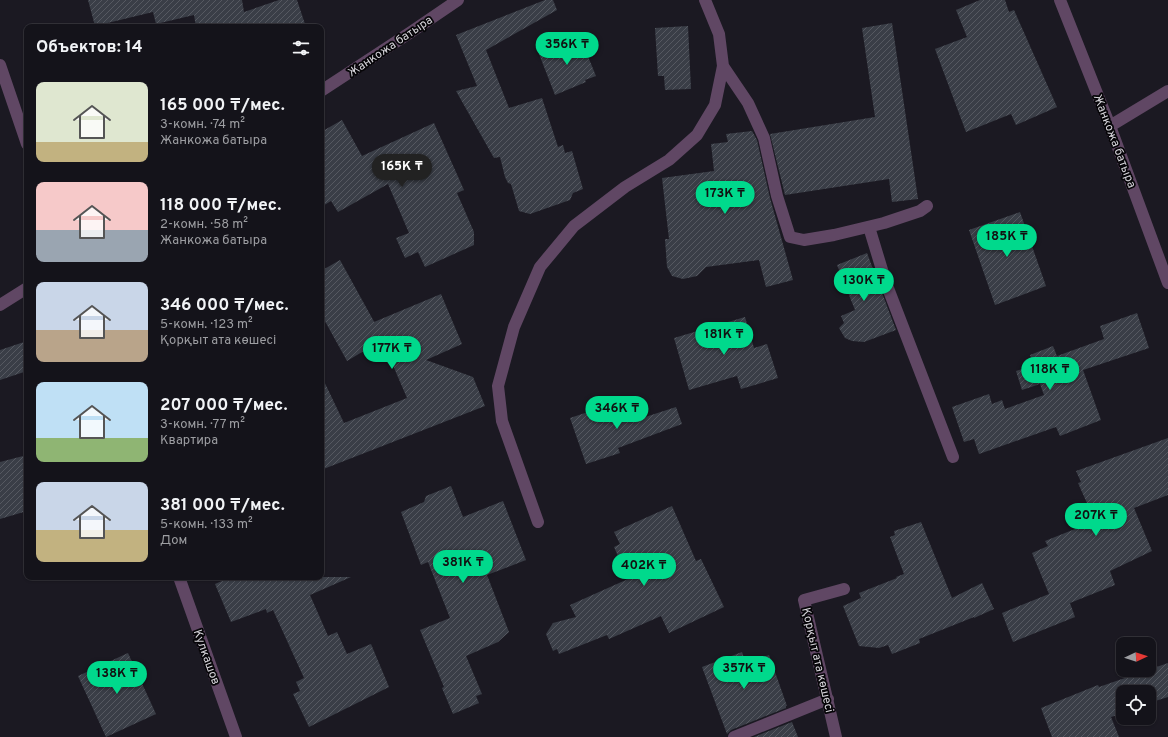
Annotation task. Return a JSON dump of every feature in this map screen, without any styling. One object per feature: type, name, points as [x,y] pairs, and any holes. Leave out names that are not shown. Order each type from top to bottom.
[{"type":"street","name":"Жанкожа батыра","points":[[324,89],[458,0]]},
{"type":"street","points":[[538,522],[502,421],[498,386],[514,327],[540,267],[574,226],[625,187],[669,160],[697,134],[715,105],[723,66],[719,34],[705,0]]},
{"type":"street","name":"Жанкожа батыра","points":[[1060,0],[1110,126],[1168,283]]},
{"type":"street","points":[[0,65],[24,135]]},
{"type":"street","points":[[723,66],[748,103],[764,138],[777,196],[790,237],[804,240],[834,235],[884,223],[920,211],[927,206]]},
{"type":"street","points":[[1110,126],[1168,92]]},
{"type":"street","points":[[869,227],[886,283],[952,457]]},
{"type":"street","points":[[0,305],[24,290]]},
{"type":"street","name":"Кулкашов","points":[[180,580],[236,737]]},
{"type":"street","name":"Қорқыт ата көшесі","points":[[836,737],[804,600],[844,589]]},
{"type":"street","points":[[734,737],[828,699]]},
{"type":"building","points":[[88,0],[242,0],[244,12],[279,0],[297,0],[305,24],[196,24],[194,15],[156,24],[153,12],[103,24],[94,24]]},
{"type":"building","points":[[545,0],[553,0],[557,10],[486,50],[509,108],[542,98],[558,147],[563,145],[565,153],[572,151],[583,189],[573,193],[570,200],[530,214],[519,211],[511,184],[508,183],[505,177],[500,157],[494,158],[456,91],[477,86],[456,35]]},
{"type":"building","points":[[980,0],[1005,0],[1009,12],[1014,10],[1057,107],[1016,125],[1011,114],[966,132],[935,49],[967,37],[956,10]]},
{"type":"building","points":[[892,23],[918,199],[892,202],[889,179],[785,195],[770,134],[875,117],[862,28]]},
{"type":"building","points":[[688,26],[691,89],[665,90],[664,76],[658,76],[655,28]]},
{"type":"building","points":[[580,37],[596,76],[585,80],[586,82],[555,95],[539,54],[569,40]]},
{"type":"building","points":[[342,120],[362,156],[434,123],[464,190],[457,193],[474,232],[474,245],[425,267],[418,252],[405,258],[396,238],[409,233],[388,184],[338,212],[331,201],[324,205],[324,130]]},
{"type":"building","points":[[752,131],[757,140],[770,198],[793,280],[766,287],[759,260],[706,267],[697,276],[683,279],[672,276],[667,267],[665,239],[669,239],[662,178],[714,171],[711,144],[728,142],[726,134]]},
{"type":"building","points":[[1020,212],[1046,286],[995,305],[969,230]]},
{"type":"building","points":[[867,253],[896,330],[864,342],[852,341],[845,338],[839,328],[844,323],[841,316],[855,310],[837,265]]},
{"type":"building","points":[[340,260],[374,322],[441,294],[462,344],[426,360],[473,377],[485,406],[324,469],[324,381],[344,423],[407,398],[382,340],[347,361],[324,319],[324,269]]},
{"type":"building","points":[[1137,313],[1149,348],[1083,370],[1101,420],[1060,436],[1056,427],[979,454],[974,439],[964,442],[952,407],[989,394],[992,404],[1002,400],[1005,409],[1044,395],[1040,384],[1022,390],[1016,371],[1034,365],[1030,355],[1053,346],[1057,356],[1104,339],[1100,326]]},
{"type":"building","points":[[745,317],[754,348],[767,344],[778,378],[741,389],[737,376],[689,390],[674,338]]},
{"type":"building","points":[[24,342],[24,372],[0,380],[0,350]]},
{"type":"building","points":[[618,402],[623,415],[630,413],[633,421],[676,407],[682,424],[618,448],[620,453],[586,464],[570,418]]},
{"type":"building","points":[[1168,438],[1168,495],[1134,508],[1152,551],[1110,571],[1115,585],[1070,603],[1075,617],[1013,642],[1002,613],[1049,594],[1032,553],[1048,546],[1045,541],[1095,521],[1078,483],[1081,482],[1076,471]]},
{"type":"building","points":[[24,456],[24,512],[0,519],[0,462]]},
{"type":"building","points":[[451,486],[463,517],[503,501],[526,560],[487,575],[509,632],[498,642],[466,656],[482,694],[476,696],[479,703],[453,714],[442,688],[444,687],[420,630],[450,618],[428,562],[421,565],[401,512],[424,502],[426,496]]},
{"type":"building","points":[[672,506],[696,561],[701,559],[724,607],[669,633],[661,616],[609,639],[607,635],[559,654],[557,649],[553,651],[546,634],[553,623],[576,617],[570,605],[628,579],[614,547],[620,544],[614,532]]},
{"type":"building","points":[[921,522],[952,598],[982,583],[994,609],[919,639],[920,643],[892,654],[888,645],[879,648],[859,646],[843,606],[861,598],[859,593],[904,574],[890,537],[895,535],[894,531]]},
{"type":"building","points":[[324,577],[351,577],[310,595],[328,636],[337,632],[347,654],[371,644],[389,687],[309,727],[293,694],[300,691],[296,682],[304,678],[273,610],[267,613],[266,609],[231,622],[215,584],[224,580],[324,580]]},
{"type":"building","points":[[742,652],[746,663],[769,655],[787,706],[786,708],[731,730],[727,734],[702,667]]},
{"type":"building","points":[[128,653],[156,714],[106,737],[78,676]]},
{"type":"building","points":[[1168,663],[1168,697],[1156,701],[1156,685],[1116,685],[1116,715],[1111,717],[1119,737],[1052,737],[1041,708],[1098,685],[1099,687],[1128,677],[1156,677],[1156,667]]},
{"type":"building","points":[[792,722],[798,737],[754,737]]}]
